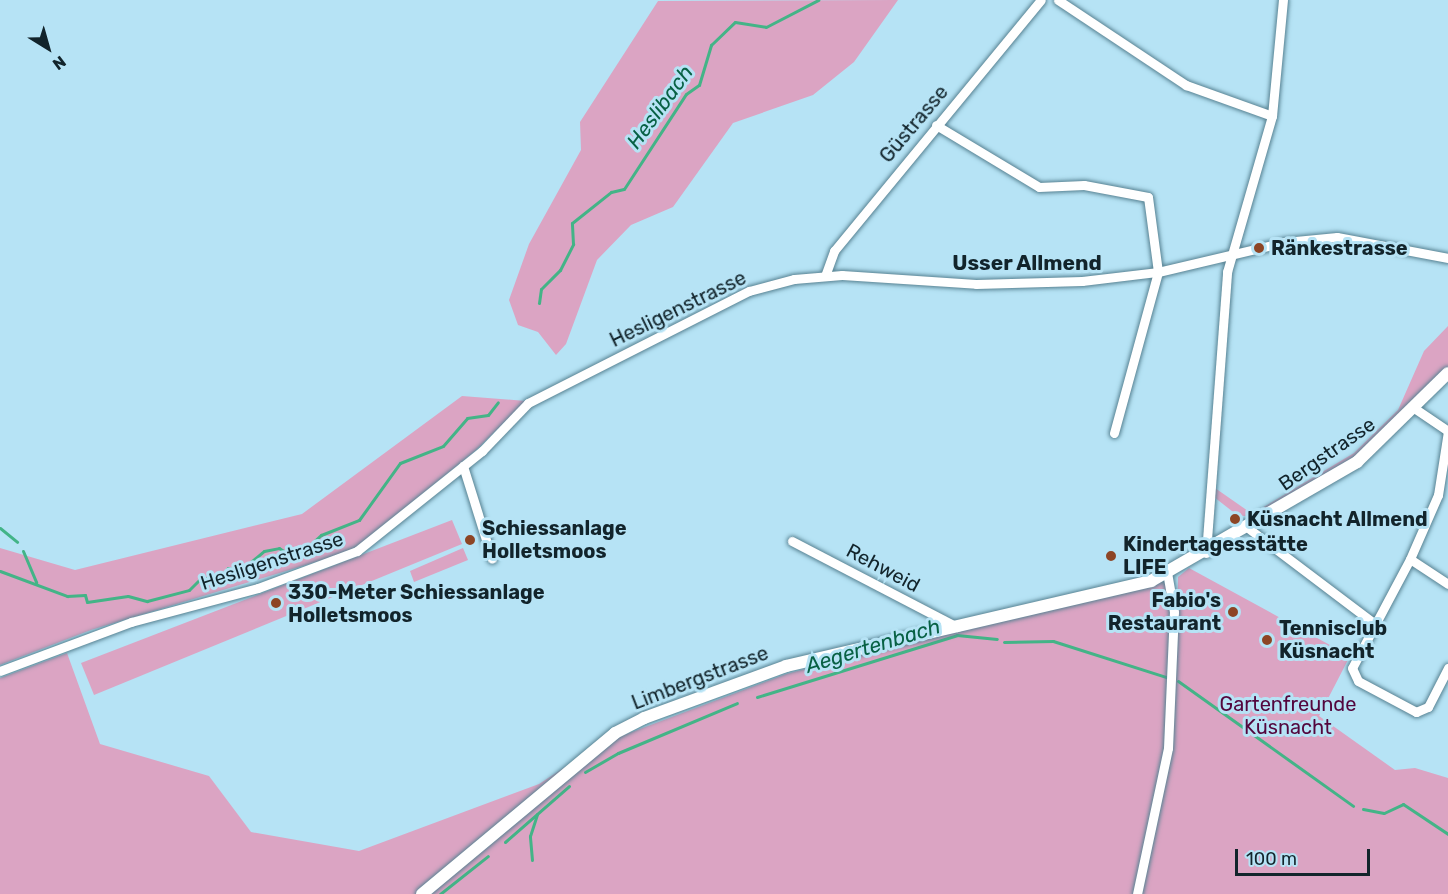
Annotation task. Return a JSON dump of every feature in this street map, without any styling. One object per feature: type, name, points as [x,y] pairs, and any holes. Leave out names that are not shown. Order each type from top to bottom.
[{"type":"street","name":"Güstrasse","points":[[825,276],[834,250],[1041,0]]},
{"type":"street","points":[[1058,0],[1186,85],[1272,116]]},
{"type":"street","points":[[1206,553],[1231,256],[1272,116],[1282,0]]},
{"type":"street","points":[[936,125],[1039,187],[1084,185],[1148,197],[1158,272],[1114,433]]},
{"type":"street","name":"Hesligenstrasse","points":[[0,671],[131,622],[258,588],[357,551],[463,466],[528,404],[749,291],[825,276],[1047,283],[1158,272],[1336,237],[1448,258]]},
{"type":"street","name":"Bergstrasse","points":[[1183,565],[1357,462],[1417,410],[1448,374]]},
{"type":"street","points":[[1417,410],[1448,431],[1438,495],[1410,559],[1352,668],[1358,681],[1422,711],[1448,668]]},
{"type":"street","points":[[463,466],[492,559]]},
{"type":"street","points":[[1248,528],[1375,624]]},
{"type":"street","name":"Rehweid","points":[[792,541],[957,627]]},
{"type":"street","points":[[1410,559],[1448,584]]},
{"type":"street","name":"Limbergstrasse","points":[[422,894],[609,738],[644,718],[786,666],[957,627],[1167,574],[1183,565]]},
{"type":"street","points":[[1137,894],[1168,748],[1174,612],[1167,574]]},
{"type":"green space","points":[[898,0],[854,62],[813,95],[733,123],[673,207],[631,225],[597,260],[566,344],[556,355],[538,332],[518,325],[509,300],[529,244],[581,150],[580,122],[658,1]]},
{"type":"green space","points":[[1448,326],[1448,373],[1356,457],[1258,518],[1237,515],[1214,497],[1215,488],[1248,511],[1257,511],[1354,453],[1398,410],[1424,351]]},
{"type":"green space","points":[[462,396],[526,401],[475,451],[352,551],[91,630],[0,665],[0,548],[75,570],[302,514]]},
{"type":"green space","name":"330-Meter Schiessanlage Holletsmoos","points":[[452,520],[462,544],[94,695],[81,663]]},
{"type":"green space","points":[[463,548],[468,560],[414,582],[410,571]]},
{"type":"green space","name":"Gartenfreunde Küsnacht","points":[[1189,568],[1350,656],[1319,716],[1395,770],[1415,768],[1448,778],[1448,894],[0,894],[0,678],[67,653],[100,744],[209,776],[251,832],[359,851],[539,784],[600,744],[786,674],[1167,574],[1177,618],[1178,577]]},
{"type":"waterway","name":"Heslibach","points":[[539,303],[541,289],[560,270],[573,244],[572,223],[611,192],[624,189],[686,94],[699,85],[711,45],[735,22],[766,27],[818,0]]},
{"type":"waterway","name":"Heslibach","points":[[0,571],[67,596],[85,595],[87,602],[128,596],[147,601],[189,590],[201,578],[219,578],[228,568],[240,571],[264,551],[279,548],[291,556],[301,553],[321,535],[359,520],[400,463],[443,446],[467,418],[488,415],[498,402]]},
{"type":"waterway","points":[[0,528],[17,542]]},
{"type":"waterway","points":[[23,551],[36,582]]},
{"type":"waterway","name":"Aegertenbach","points":[[757,697],[957,635],[997,639]]},
{"type":"waterway","name":"Aegertenbach","points":[[1004,642],[1053,641],[1166,677]]},
{"type":"waterway","name":"Aegertenbach","points":[[1178,681],[1353,806]]},
{"type":"waterway","name":"Aegertenbach","points":[[585,772],[618,753],[737,703]]},
{"type":"waterway","points":[[505,842],[569,786]]},
{"type":"waterway","name":"Aegertenbach","points":[[1363,809],[1384,813],[1403,804],[1448,834]]},
{"type":"waterway","points":[[532,860],[530,836],[537,814]]},
{"type":"waterway","points":[[440,894],[488,856]]},
{"type":"place","name":"Ränkestrasse","points":[[1259,248]]},
{"type":"place","name":"Küsnacht Allmend","points":[[1235,519]]},
{"type":"place","name":"Schiessanlage Holletsmoos","points":[[470,540]]},
{"type":"place","name":"Kindertagesstätte LIFE","points":[[1111,556]]},
{"type":"place","name":"330-Meter Schiessanlage Holletsmoos","points":[[276,603]]},
{"type":"place","name":"Fabio's Restaurant","points":[[1233,612]]},
{"type":"place","name":"Tennisclub Küsnacht","points":[[1267,640]]},
{"type":"district","name":"Usser Allmend","points":[[1027,263]]}]
